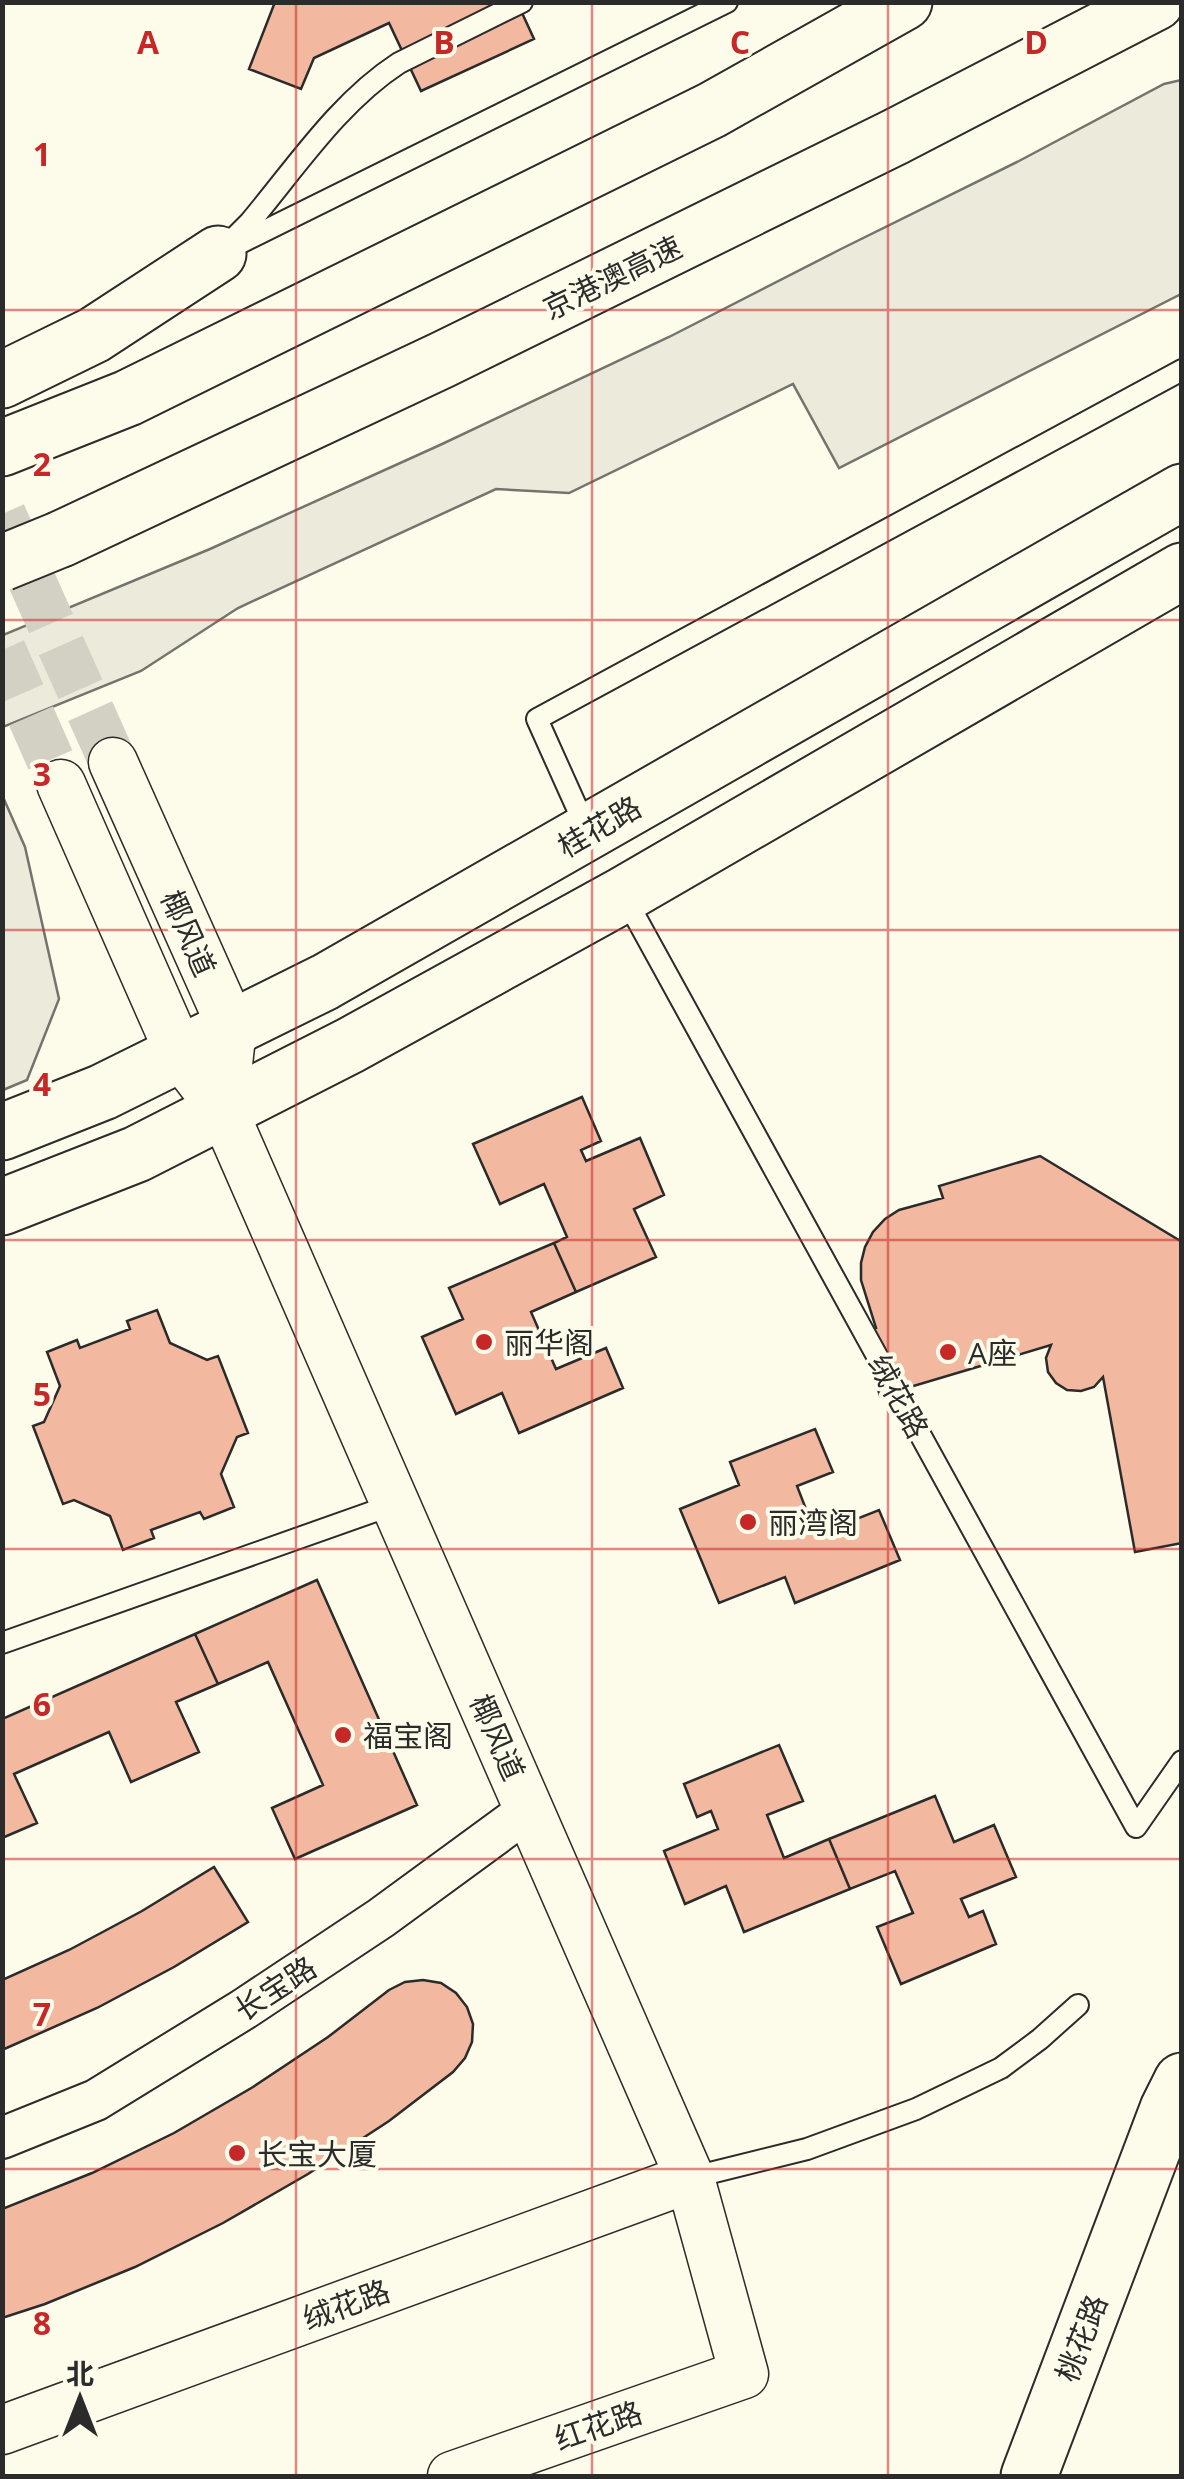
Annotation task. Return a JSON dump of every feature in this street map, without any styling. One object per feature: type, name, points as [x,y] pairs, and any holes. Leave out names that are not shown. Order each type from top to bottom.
[{"type":"main road","points":[[12,444],[128,398],[694,118],[904,2]]},
{"type":"main road","name":"京港澳高速","points":[[2,563],[460,352],[895,138],[1156,2]]},
{"type":"main road","points":[[3,379],[94,334],[218,254]]},
{"type":"main road","name":"桂花路","points":[[2,1132],[103,1092],[325,982],[1182,492]]},
{"type":"main road","points":[[2,1208],[137,1154],[351,1045],[623,895],[1182,571]]},
{"type":"main road","name":"桃花路","points":[[1029,2476],[1168,2108],[1182,2082]]},
{"type":"main road","points":[[1134,2200],[1182,2148]]},
{"type":"street","name":"椰风道","points":[[113,762],[232,1028],[223,1110]]},
{"type":"street","name":"椰风道","points":[[61,784],[180,1054],[223,1110],[690,2178],[744,2374]]},
{"type":"street","name":"长宝路","points":[[2,2138],[96,2100],[244,2009],[382,1918],[530,1809]]},
{"type":"street","name":"绒花路","points":[[2,2430],[690,2178]]},
{"type":"street","name":"红花路","points":[[452,2476],[744,2374]]},
{"type":"lane","points":[[218,254],[250,222],[358,94],[400,63],[522,2]]},
{"type":"lane","points":[[218,254],[727,2]]},
{"type":"lane","points":[[588,832],[536,718],[1182,370]]},
{"type":"lane","name":"绒花路","points":[[623,895],[1136,1827],[1182,1761]]},
{"type":"lane","points":[[2,1644],[396,1504]]},
{"type":"lane","points":[[690,2178],[808,2149],[916,2109],[1001,2068],[1078,2005]]},
{"type":"shaded area","points":[[1181,80],[1181,294],[839,468],[793,384],[569,493],[496,489],[238,608],[141,671],[3,727],[3,635],[210,549],[440,445],[669,337],[1164,84]]},
{"type":"shaded area","points":[[3,797],[25,847],[59,999],[27,1080],[3,1090]]},
{"type":"building","points":[[275,2],[517,2],[534,39],[421,91],[389,23],[314,58],[301,89],[249,69]]},
{"type":"building","points":[[582,1097],[601,1141],[581,1150],[586,1161],[640,1138],[664,1195],[634,1209],[656,1257],[576,1292],[554,1243],[567,1237],[544,1184],[500,1204],[473,1144]]},
{"type":"building","name":"A座","points":[[1040,1156],[1182,1242],[1182,1543],[1135,1552],[1103,1377],[1094,1387],[1067,1390],[1048,1372],[1046,1358],[1051,1345],[880,1396],[861,1332],[876,1328],[861,1280],[865,1247],[873,1232],[899,1210],[943,1198],[939,1186]]},
{"type":"building","name":"丽华阁","points":[[554,1243],[576,1292],[531,1312],[556,1369],[606,1348],[623,1388],[519,1433],[502,1393],[456,1414],[422,1337],[463,1319],[449,1288]]},
{"type":"building","points":[[157,1310],[170,1343],[207,1360],[218,1356],[248,1433],[237,1437],[221,1474],[234,1507],[204,1519],[200,1512],[151,1530],[154,1538],[123,1550],[110,1516],[74,1500],[63,1504],[33,1426],[44,1422],[60,1386],[47,1352],[77,1340],[80,1348],[130,1329],[127,1321]]},
{"type":"building","name":"丽湾阁","points":[[815,1429],[833,1472],[797,1486],[816,1535],[879,1510],[900,1560],[795,1603],[785,1577],[719,1603],[680,1509],[739,1485],[730,1462]]},
{"type":"building","name":"福宝阁","points":[[317,1580],[417,1805],[295,1859],[272,1808],[323,1785],[268,1662],[218,1684],[195,1634]]},
{"type":"building","points":[[195,1634],[218,1684],[176,1702],[199,1752],[131,1782],[109,1732],[14,1774],[37,1823],[2,1838],[2,1719]]},
{"type":"building","points":[[779,1745],[803,1801],[767,1815],[784,1858],[829,1839],[850,1889],[744,1932],[726,1886],[685,1904],[664,1851],[718,1829],[711,1811],[697,1817],[684,1784]]},
{"type":"building","points":[[935,1796],[954,1842],[994,1825],[1016,1877],[961,1899],[969,1917],[983,1911],[996,1944],[901,1984],[877,1927],[913,1913],[895,1871],[850,1889],[829,1839]]},
{"type":"building","points":[[214,1867],[248,1922],[97,2008],[2,2050],[2,1980],[69,1950]]},
{"type":"building","name":"长宝大厦","points":[[405,1982],[441,1983],[456,1993],[473,2024],[472,2042],[453,2072],[389,2121],[223,2223],[135,2267],[2,2318],[2,2209],[92,2173],[174,2133],[253,2087],[389,1990]]},
{"type":"tunnel","points":[[2,514],[113,762]]},
{"type":"tunnel","points":[[2,650],[61,784]]},
{"type":"place","name":"丽华阁","points":[[484,1342]]},
{"type":"place","name":"A座","points":[[948,1352]]},
{"type":"place","name":"丽湾阁","points":[[748,1522]]},
{"type":"place","name":"福宝阁","points":[[343,1735]]},
{"type":"place","name":"长宝大厦","points":[[237,2153]]}]
